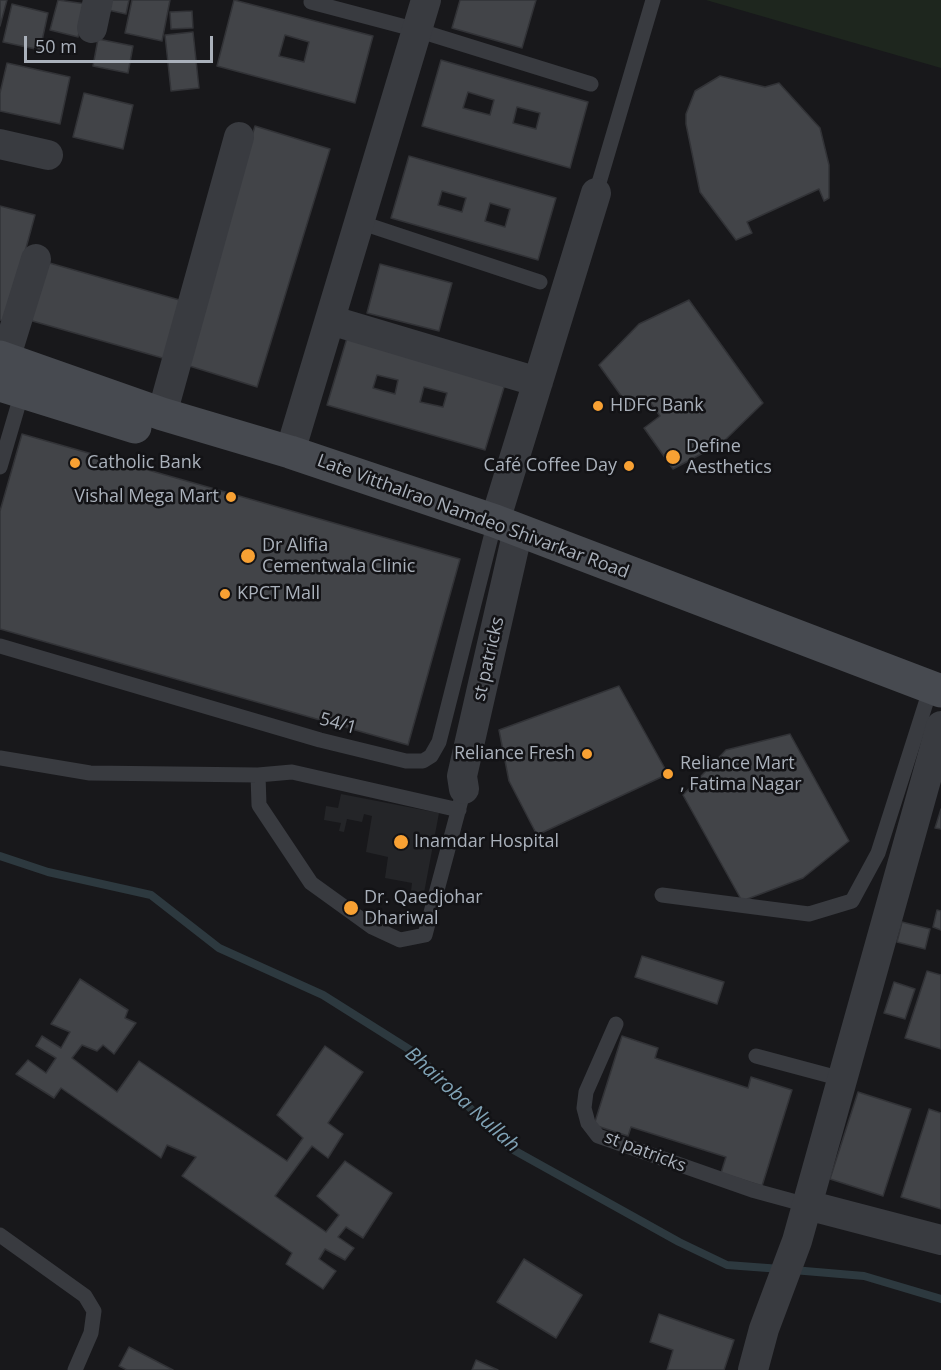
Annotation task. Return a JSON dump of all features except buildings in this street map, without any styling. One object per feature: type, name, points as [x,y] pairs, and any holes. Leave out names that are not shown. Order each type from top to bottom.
[{"type":"main road","name":"Late Vitthalrao Namdeo Shivarkar Road","points":[[11,372],[290,452],[936,702]]},
{"type":"main road","name":"Late Vitthalrao Namdeo Shivarkar Road","points":[[11,372],[505,536]]},
{"type":"street","points":[[290,452],[426,0]]},
{"type":"street","points":[[162,414],[239,137]]},
{"type":"street","points":[[0,144],[48,155]]},
{"type":"street","name":"st patricks","points":[[462,800],[462,776],[505,536],[538,382],[596,193]]},
{"type":"street","points":[[11,372],[36,260]]},
{"type":"street","points":[[330,320],[538,382]]},
{"type":"street","points":[[753,1370],[764,1329],[797,1241],[842,1079],[936,702]]},
{"type":"street","points":[[807,1205],[941,1240]]},
{"type":"lane","points":[[596,193],[653,0]]},
{"type":"lane","points":[[311,2],[417,30],[591,84]]},
{"type":"lane","points":[[359,222],[540,282]]},
{"type":"lane","points":[[0,467],[11,372]]},
{"type":"lane","name":"54/1","points":[[0,646],[320,740],[405,762],[423,761],[431,756],[439,742],[505,536]]},
{"type":"lane","points":[[662,895],[809,914],[852,901],[878,853],[936,702]]},
{"type":"lane","points":[[0,758],[90,773],[258,775],[292,772],[462,800],[425,935],[400,940],[372,927],[311,883],[260,806],[258,775]]},
{"type":"lane","name":"st patricks","points":[[616,1024],[586,1092],[584,1108],[588,1123],[598,1136],[752,1190],[807,1205]]},
{"type":"lane","points":[[756,1056],[842,1079]]},
{"type":"lane","points":[[0,1235],[85,1296],[94,1311],[91,1334],[75,1370]]},
{"type":"shaded area","points":[[706,0],[941,0],[941,68]]},
{"type":"shaded area","name":"Inamdar Hospital","points":[[341,794],[439,813],[424,893],[411,891],[412,883],[385,878],[388,857],[366,852],[372,816],[364,814],[362,822],[347,819],[344,832],[339,831],[341,823],[324,820],[326,806],[338,808]]},
{"type":"waterway","name":"Bhairoba Nullah","points":[[0,856],[48,872],[151,895],[219,948],[323,995],[415,1053],[510,1148],[679,1242],[727,1265],[781,1269]]},
{"type":"waterway","name":"Bhairoba Nullah","points":[[793,1270],[864,1276],[941,1299]]},
{"type":"place","name":"HDFC Bank","points":[[598,406]]},
{"type":"place","name":"Define Aesthetics","points":[[673,457]]},
{"type":"place","name":"Catholic Bank","points":[[75,463]]},
{"type":"place","name":"Café Coffee Day","points":[[629,466]]},
{"type":"place","name":"Vishal Mega Mart","points":[[231,497]]},
{"type":"place","name":"Dr Alifia Cementwala Clinic","points":[[248,556]]},
{"type":"place","name":"KPCT Mall","points":[[225,594]]},
{"type":"place","name":"Reliance Fresh","points":[[587,754]]},
{"type":"place","name":"Reliance Mart , Fatima Nagar","points":[[668,774]]},
{"type":"place","name":"Inamdar Hospital","points":[[401,842]]},
{"type":"place","name":"Dr. Qaedjohar Dhariwal","points":[[351,908]]}]
